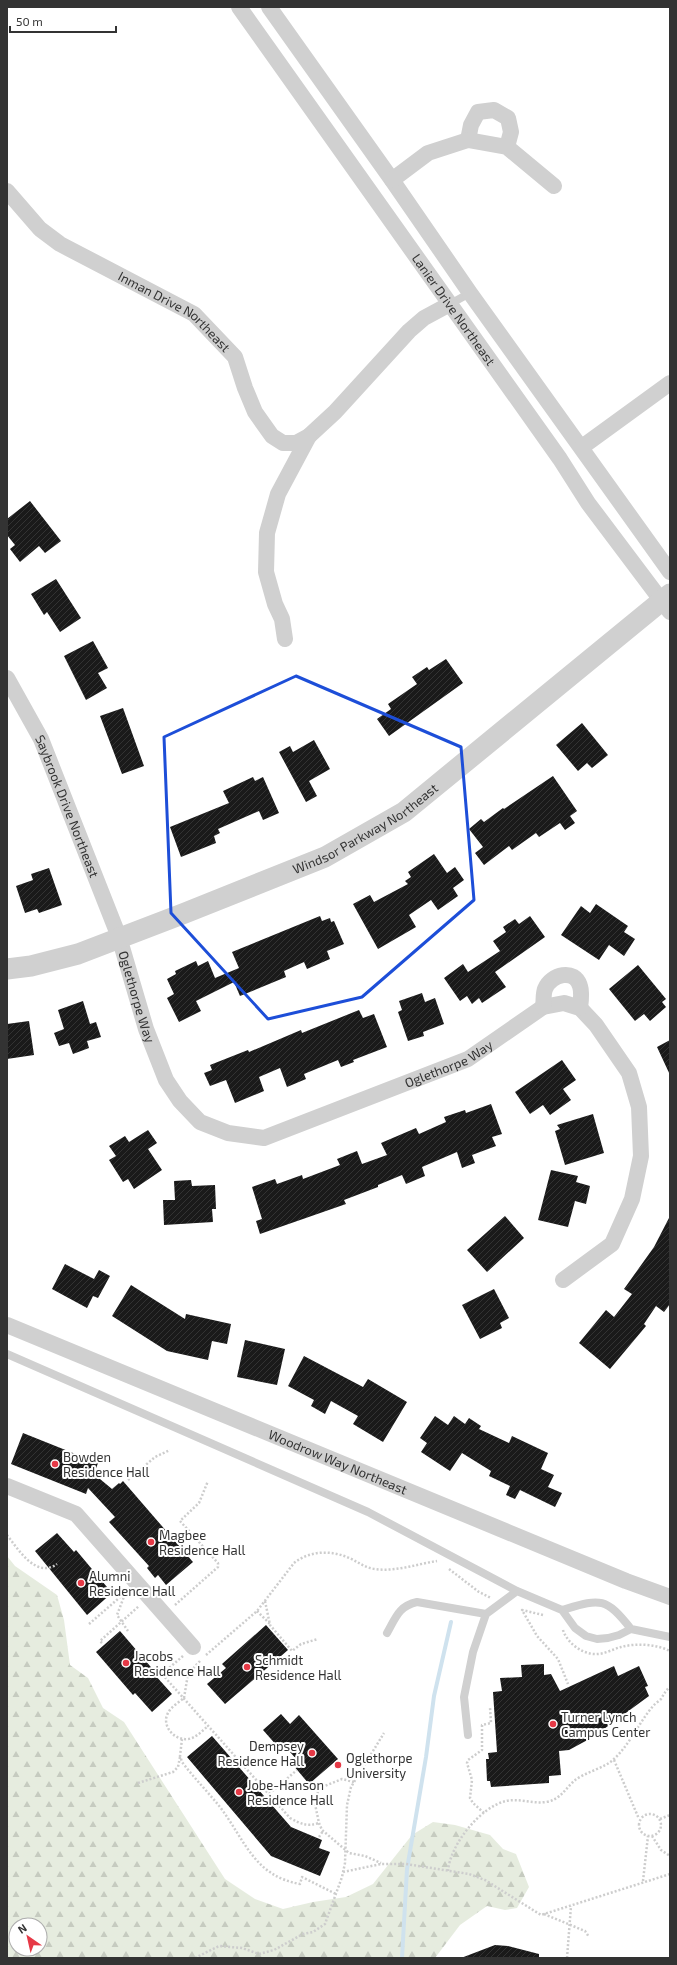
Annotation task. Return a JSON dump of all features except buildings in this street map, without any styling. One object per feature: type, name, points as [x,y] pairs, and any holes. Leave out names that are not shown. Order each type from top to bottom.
[{"type":"street","name":"Lanier Drive Northeast","points":[[238,7],[450,304],[588,503],[667,602]]},
{"type":"street","name":"Lanier Drive Northeast","points":[[268,7],[392,180],[470,294],[582,447],[670,572]]},
{"type":"street","points":[[318,121],[339,106]]},
{"type":"street","points":[[468,140],[471,125],[478,112],[494,110],[508,118],[511,132],[507,147]]},
{"type":"street","points":[[392,180],[428,153],[468,140],[507,147],[554,186]]},
{"type":"street","name":"Inman Drive Northeast","points":[[7,191],[40,229],[60,244],[194,314],[235,357],[244,388],[255,412],[272,436],[283,443],[296,443],[308,436],[335,412],[409,331],[424,318],[450,304]]},
{"type":"street","points":[[582,447],[670,383]]},
{"type":"street","points":[[285,640],[282,619],[275,604],[266,572],[267,533],[278,494],[308,436]]},
{"type":"street","name":"Windsor Parkway Northeast","points":[[7,969],[32,966],[78,954],[325,857],[404,812],[667,602]]},
{"type":"street","name":"Saybrook Drive Northeast","points":[[7,678],[41,739],[119,938]]},
{"type":"street","name":"Oglethorpe Way","points":[[119,938],[146,1029],[166,1080],[180,1101],[200,1122],[228,1133],[264,1138],[468,1058],[543,1007],[564,1003],[580,1008]]},
{"type":"street","points":[[543,1007],[545,988],[551,979],[558,975],[567,974],[575,978],[580,986],[580,1008],[596,1025],[629,1073],[639,1107],[641,1156],[632,1199],[612,1244],[563,1280]]},
{"type":"street","name":"Woodrow Way Northeast","points":[[7,1325],[626,1582],[670,1596]]},
{"type":"street","points":[[7,1486],[76,1514],[132,1587],[149,1597],[193,1647]]},
{"type":"lane","points":[[450,304],[470,294]]},
{"type":"lane","points":[[7,1354],[368,1512],[516,1591],[562,1610],[575,1628],[586,1636],[597,1639],[608,1638],[619,1635],[631,1629],[670,1637]]},
{"type":"lane","points":[[468,1735],[464,1697],[473,1652],[486,1614],[516,1591]]},
{"type":"lane","points":[[562,1610],[598,1601],[608,1605],[617,1612],[631,1629]]},
{"type":"lane","points":[[387,1633],[399,1612],[406,1604],[417,1602],[486,1614]]},
{"type":"path","points":[[128,1480],[155,1457],[170,1450]]},
{"type":"path","points":[[164,1614],[218,1567],[218,1563],[180,1520],[199,1504],[208,1481]]},
{"type":"path","points":[[7,1535],[28,1560],[44,1569],[50,1569],[57,1564]]},
{"type":"path","points":[[208,1726],[193,1738],[182,1739],[170,1731],[166,1719],[169,1711],[184,1698],[188,1674],[192,1668],[257,1611],[294,1563],[310,1554],[323,1552],[335,1554],[376,1569],[408,1567],[437,1561],[441,1564]]},
{"type":"path","points":[[446,1566],[479,1592],[493,1599]]},
{"type":"path","points":[[128,1631],[117,1615],[118,1609],[132,1587]]},
{"type":"path","points":[[89,1624],[132,1587]]},
{"type":"path","points":[[102,1643],[100,1641],[149,1597]]},
{"type":"path","points":[[265,1600],[270,1625]]},
{"type":"path","points":[[257,1611],[292,1651],[301,1644],[318,1639]]},
{"type":"path","points":[[193,1647],[162,1674],[290,1818],[298,1823],[309,1826],[319,1823]]},
{"type":"path","points":[[448,1870],[450,1859],[462,1837],[473,1822],[484,1813],[505,1802],[515,1800],[546,1802],[553,1800],[563,1794],[574,1781],[614,1760],[635,1735],[654,1705],[670,1687]]},
{"type":"path","points":[[484,1813],[477,1808],[470,1798],[472,1780],[467,1763],[468,1760],[482,1750],[482,1725],[491,1723],[490,1707]]},
{"type":"path","points":[[194,1958],[219,1946],[242,1948],[259,1954],[274,1950],[303,1934],[313,1932],[325,1924],[343,1872],[347,1805],[354,1782],[384,1733]]},
{"type":"path","points":[[138,1783],[173,1772],[178,1767],[182,1739]]},
{"type":"path","points":[[180,1756],[182,1762],[220,1807],[245,1847],[260,1864],[273,1875],[288,1882],[300,1884],[302,1877],[336,1894]]},
{"type":"path","points":[[614,1760],[639,1819],[639,1830],[650,1836],[661,1850],[670,1856]]},
{"type":"path","points":[[269,1794],[297,1770]]},
{"type":"path","points":[[354,1782],[342,1779],[322,1787],[318,1792],[315,1804],[319,1823],[323,1831],[349,1853],[365,1856],[381,1864]]},
{"type":"path","points":[[639,1819],[649,1813],[656,1815],[660,1819],[660,1829],[650,1836],[644,1881]]},
{"type":"path","points":[[660,1819],[670,1815]]},
{"type":"path","points":[[319,1837],[323,1831]]},
{"type":"path","points":[[343,1872],[381,1864],[411,1864],[469,1874],[485,1880],[532,1911],[541,1915],[644,1881],[670,1874]]},
{"type":"path","points":[[567,1958],[571,1906]]},
{"type":"path","points":[[544,1914],[585,1931],[589,1937]]},
{"type":"highlighted area","points":[[296,676],[461,747],[474,900],[362,997],[268,1019],[171,913],[164,737]]},
{"type":"green space","points":[[7,1556],[15,1566],[57,1595],[64,1620],[70,1665],[88,1678],[103,1708],[124,1722],[225,1879],[255,1899],[283,1909],[313,1902],[346,1897],[373,1884],[412,1835],[433,1822],[455,1825],[490,1835],[503,1849],[516,1854],[529,1887],[517,1908],[505,1910],[487,1906],[460,1925],[435,1958],[7,1958]]},
{"type":"waterway","points":[[402,1958],[407,1869],[426,1757],[434,1696],[451,1622]]},
{"type":"place","name":"Bowden Residence Hall","points":[[55,1464]]},
{"type":"place","name":"Magbee Residence Hall","points":[[151,1542]]},
{"type":"place","name":"Alumni Residence Hall","points":[[81,1583]]},
{"type":"place","name":"Jacobs Residence Hall","points":[[126,1663]]},
{"type":"place","name":"Schmidt Residence Hall","points":[[247,1667]]},
{"type":"place","name":"Turner Lynch Campus Center","points":[[553,1724]]},
{"type":"place","name":"Dempsey Residence Hall","points":[[312,1753]]},
{"type":"place","name":"Oglethorpe University","points":[[338,1765]]},
{"type":"place","name":"Jobe-Hanson Residence Hall","points":[[239,1792]]}]
